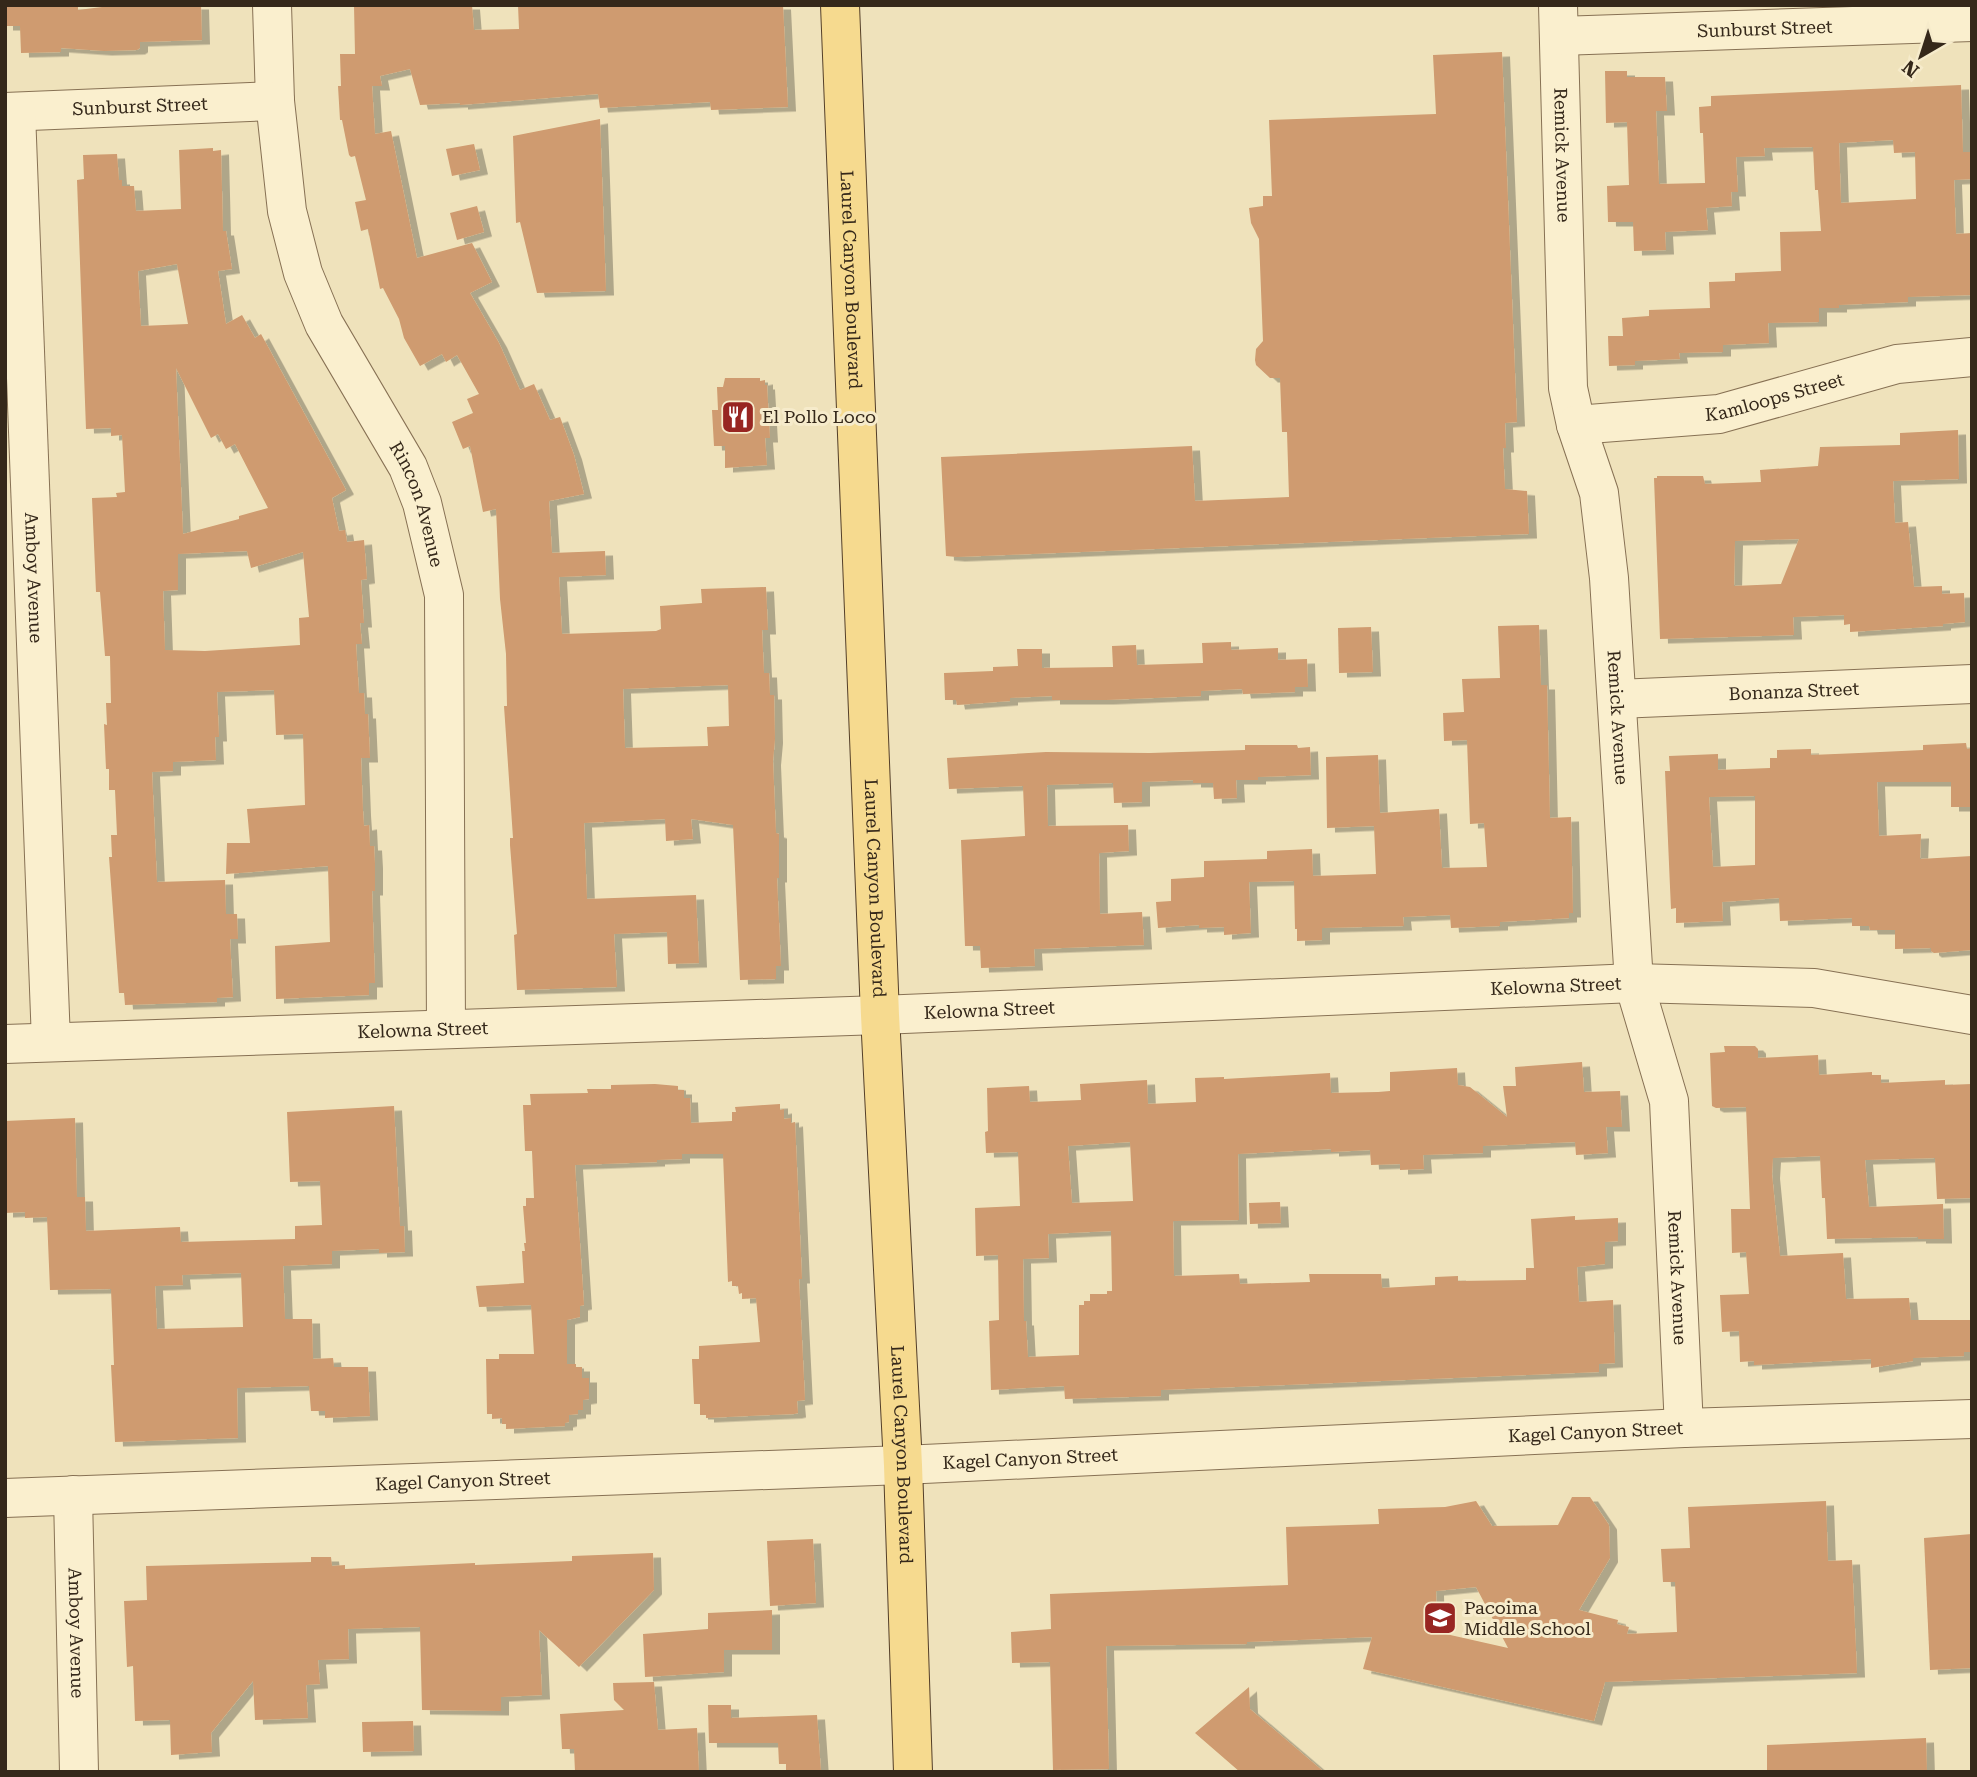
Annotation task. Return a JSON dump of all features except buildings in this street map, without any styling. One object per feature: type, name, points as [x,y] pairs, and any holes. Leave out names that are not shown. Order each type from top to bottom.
[{"type":"main road","name":"Laurel Canyon Boulevard","points":[[840,5],[880,1015],[903,1465],[913,1772]]},
{"type":"street","name":"Rincon Avenue","points":[[272,5],[275,102],[286,211],[303,273],[324,324],[408,467],[422,503],[444,595],[446,1029]]},
{"type":"street","name":"Sunburst Street","points":[[1558,21],[1972,22]]},
{"type":"street","name":"Remick Avenue","points":[[1558,21],[1568,388],[1576,425],[1599,493],[1609,578],[1634,983],[1669,1101],[1684,1428]]},
{"type":"street","name":"Sunburst Street","points":[[11,112],[275,102]]},
{"type":"street","name":"Amboy Avenue","points":[[11,112],[51,1042]]},
{"type":"street","name":"Kamloops Street","points":[[1576,425],[1719,414],[1897,363],[1972,357]]},
{"type":"street","name":"Bonanza Street","points":[[1617,699],[1972,684]]},
{"type":"street","name":"Kelowna Street","points":[[5,1044],[880,1015],[1634,983],[1814,988],[1972,1015]]},
{"type":"street","name":"Kagel Canyon Street","points":[[5,1498],[903,1465],[1684,1428],[1972,1419]]},
{"type":"street","name":"Amboy Avenue","points":[[73,1495],[79,1772]]},
{"type":"place","name":"El Pollo Loco","points":[[738,417]]},
{"type":"place","name":"Pacoima Middle School","points":[[1440,1618]]}]
